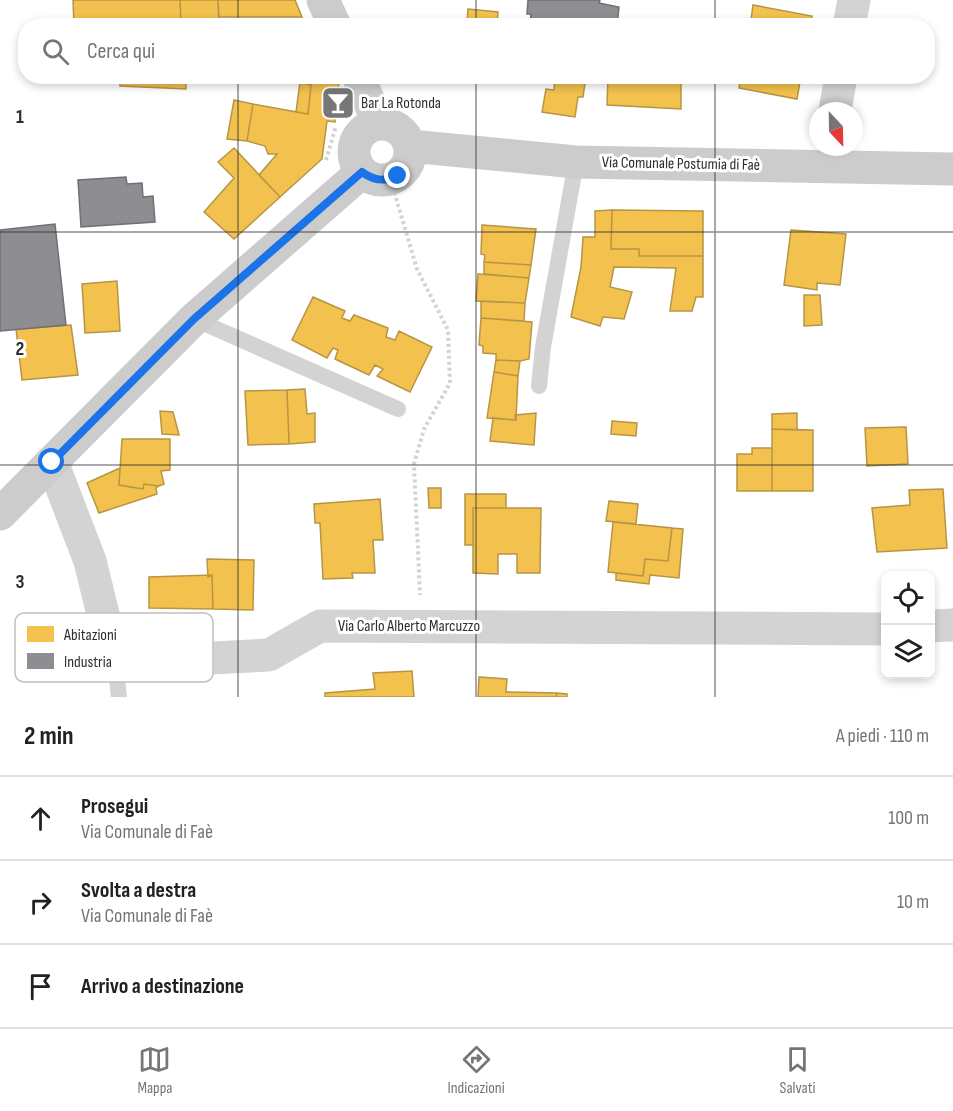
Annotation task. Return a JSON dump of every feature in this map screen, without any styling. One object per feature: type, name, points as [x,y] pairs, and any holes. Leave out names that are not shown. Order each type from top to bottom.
[{"type":"street","points":[[323,0],[331,18]]},
{"type":"street","points":[[851,18],[854,0]]},
{"type":"street","points":[[362,84],[379,124]]},
{"type":"street","points":[[837,102],[840,84]]},
{"type":"street","points":[[0,514],[194,319],[376,176],[405,170],[411,154],[410,146],[407,138],[395,127],[379,124],[362,131],[354,147],[354,156],[376,176]]},
{"type":"street","name":"Via Comunale Postumia di Faè","points":[[410,146],[576,162],[827,157],[953,170]]},
{"type":"street","points":[[52,462],[90,561],[103,613]]},
{"type":"street","points":[[935,627],[953,625]]},
{"type":"street","name":"Via Carlo Alberto Marcuzzo","points":[[213,658],[269,655],[320,626],[881,629]]},
{"type":"lane","points":[[539,386],[543,347],[576,162]]},
{"type":"lane","points":[[194,319],[398,409]]},
{"type":"lane","points":[[117,682],[119,697]]},
{"type":"path","points":[[376,176],[417,269],[448,330],[450,383],[424,429],[414,464],[421,626]]},
{"type":"building: Abitazioni","points":[[73,0],[180,0],[181,18],[74,18]]},
{"type":"building: Abitazioni","points":[[180,0],[218,0],[219,18],[181,18]]},
{"type":"building: Abitazioni","points":[[218,0],[295,0],[302,17],[219,17]]},
{"type":"building: Abitazioni","points":[[753,5],[812,16],[812,18],[751,18]]},
{"type":"building: Abitazioni","points":[[468,9],[498,12],[498,18],[467,18]]},
{"type":"building: Abitazioni","points":[[120,84],[186,84],[186,89],[120,86]]},
{"type":"building: Abitazioni","points":[[300,84],[311,85],[308,114],[296,112]]},
{"type":"building: Abitazioni","points":[[339,84],[335,122],[327,121],[322,159],[280,197],[259,175],[277,154],[268,154],[265,146],[247,141],[253,104],[308,114],[311,85]]},
{"type":"building: Abitazioni","points":[[554,84],[585,84],[583,97],[578,97],[575,117],[542,112],[546,89],[554,90]]},
{"type":"building: Abitazioni","points":[[608,84],[681,84],[681,109],[607,105]]},
{"type":"building: Abitazioni","points":[[740,84],[800,84],[797,99],[739,88]]},
{"type":"building: Abitazioni","points":[[234,100],[253,104],[247,141],[227,139]]},
{"type":"building: Abitazioni","points":[[234,148],[280,197],[234,239],[204,212],[234,178],[218,162]]},
{"type":"building: Abitazioni","points":[[612,210],[611,249],[639,249],[639,256],[703,256],[703,297],[696,297],[692,311],[670,311],[676,268],[614,267],[610,287],[632,292],[624,319],[603,317],[600,326],[571,317],[581,267],[583,237],[595,237],[595,211]]},
{"type":"building: Abitazioni","points":[[612,210],[703,211],[703,256],[639,256],[639,249],[611,249]]},
{"type":"building: Abitazioni","points":[[482,225],[536,229],[531,265],[484,262],[485,255],[481,254]]},
{"type":"building: Abitazioni","points":[[791,230],[846,234],[840,285],[817,283],[817,290],[784,285]]},
{"type":"building: Abitazioni","points":[[484,262],[531,265],[529,278],[484,274]]},
{"type":"building: Abitazioni","points":[[478,274],[529,278],[525,303],[476,301]]},
{"type":"building: Abitazioni","points":[[117,281],[120,331],[85,333],[82,284]]},
{"type":"building: Abitazioni","points":[[804,295],[820,295],[822,325],[804,326]]},
{"type":"building: Abitazioni","points":[[313,297],[345,311],[342,318],[350,321],[354,315],[388,328],[386,337],[395,340],[399,331],[432,347],[410,392],[377,376],[383,369],[375,365],[369,375],[335,359],[338,350],[333,348],[327,358],[292,340]]},
{"type":"building: Abitazioni","points":[[481,301],[525,303],[524,321],[481,318]]},
{"type":"building: Abitazioni","points":[[481,318],[532,322],[529,359],[496,360],[496,354],[483,353],[483,346],[479,345]]},
{"type":"building: Abitazioni","points":[[71,325],[78,375],[22,380],[16,329]]},
{"type":"building: Abitazioni","points":[[496,360],[520,361],[518,376],[494,372]]},
{"type":"building: Abitazioni","points":[[494,372],[518,376],[516,420],[487,418]]},
{"type":"building: Abitazioni","points":[[305,389],[307,414],[315,413],[315,442],[289,444],[287,390]]},
{"type":"building: Abitazioni","points":[[287,390],[289,444],[248,445],[245,391]]},
{"type":"building: Abitazioni","points":[[160,411],[173,412],[179,435],[162,434]]},
{"type":"building: Abitazioni","points":[[536,413],[534,445],[490,441],[493,418],[516,420],[515,415]]},
{"type":"building: Abitazioni","points":[[797,413],[797,430],[772,429],[772,414]]},
{"type":"building: Abitazioni","points":[[612,421],[637,423],[636,436],[611,434]]},
{"type":"building: Abitazioni","points":[[906,427],[908,464],[867,466],[865,428]]},
{"type":"building: Abitazioni","points":[[772,429],[813,430],[813,491],[772,491]]},
{"type":"building: Abitazioni","points":[[122,439],[170,439],[170,470],[161,471],[164,484],[159,486],[144,484],[143,489],[119,485]]},
{"type":"building: Abitazioni","points":[[752,448],[772,448],[772,491],[737,491],[737,454],[752,454]]},
{"type":"building: Abitazioni","points":[[120,468],[119,485],[143,489],[144,484],[159,486],[156,488],[157,494],[99,513],[87,483]]},
{"type":"building: Abitazioni","points":[[428,488],[441,488],[441,508],[429,508]]},
{"type":"building: Abitazioni","points":[[943,489],[947,548],[877,552],[872,508],[910,505],[909,490]]},
{"type":"building: Abitazioni","points":[[465,494],[506,494],[506,508],[473,508],[473,545],[465,545]]},
{"type":"building: Abitazioni","points":[[380,499],[383,540],[373,540],[375,573],[352,573],[353,578],[323,579],[320,523],[315,523],[314,504]]},
{"type":"building: Abitazioni","points":[[609,501],[638,504],[636,524],[606,521]]},
{"type":"building: Abitazioni","points":[[473,508],[541,508],[540,573],[517,573],[517,554],[498,554],[498,574],[473,573]]},
{"type":"building: Abitazioni","points":[[613,522],[672,528],[668,561],[645,559],[643,576],[608,572]]},
{"type":"building: Abitazioni","points":[[672,528],[683,529],[679,578],[650,575],[649,584],[616,580],[616,573],[643,576],[645,559],[668,561]]},
{"type":"building: Abitazioni","points":[[207,559],[254,560],[253,610],[213,609],[212,575],[208,577]]},
{"type":"building: Abitazioni","points":[[212,575],[213,609],[149,608],[149,577]]},
{"type":"building: Abitazioni","points":[[412,671],[414,697],[325,697],[325,693],[375,689],[373,673]]},
{"type":"building: Abitazioni","points":[[479,677],[507,679],[506,692],[557,693],[556,697],[478,697]]},
{"type":"building: Abitazioni","points":[[557,693],[567,694],[567,697],[556,697]]},
{"type":"building: Industria","points":[[528,0],[600,0],[599,3],[619,7],[618,18],[531,18],[531,14],[527,14]]},
{"type":"building: Industria","points":[[126,177],[127,184],[142,183],[143,197],[153,196],[155,222],[81,227],[78,180]]},
{"type":"building: Industria","points":[[55,224],[66,325],[0,331],[0,230]]},
{"type":"place","name":"Bar La Rotonda","points":[[338,103]]},
{"type":"route","points":[[52,462],[194,319],[362,172],[368,177],[383,181],[398,176]]}]
